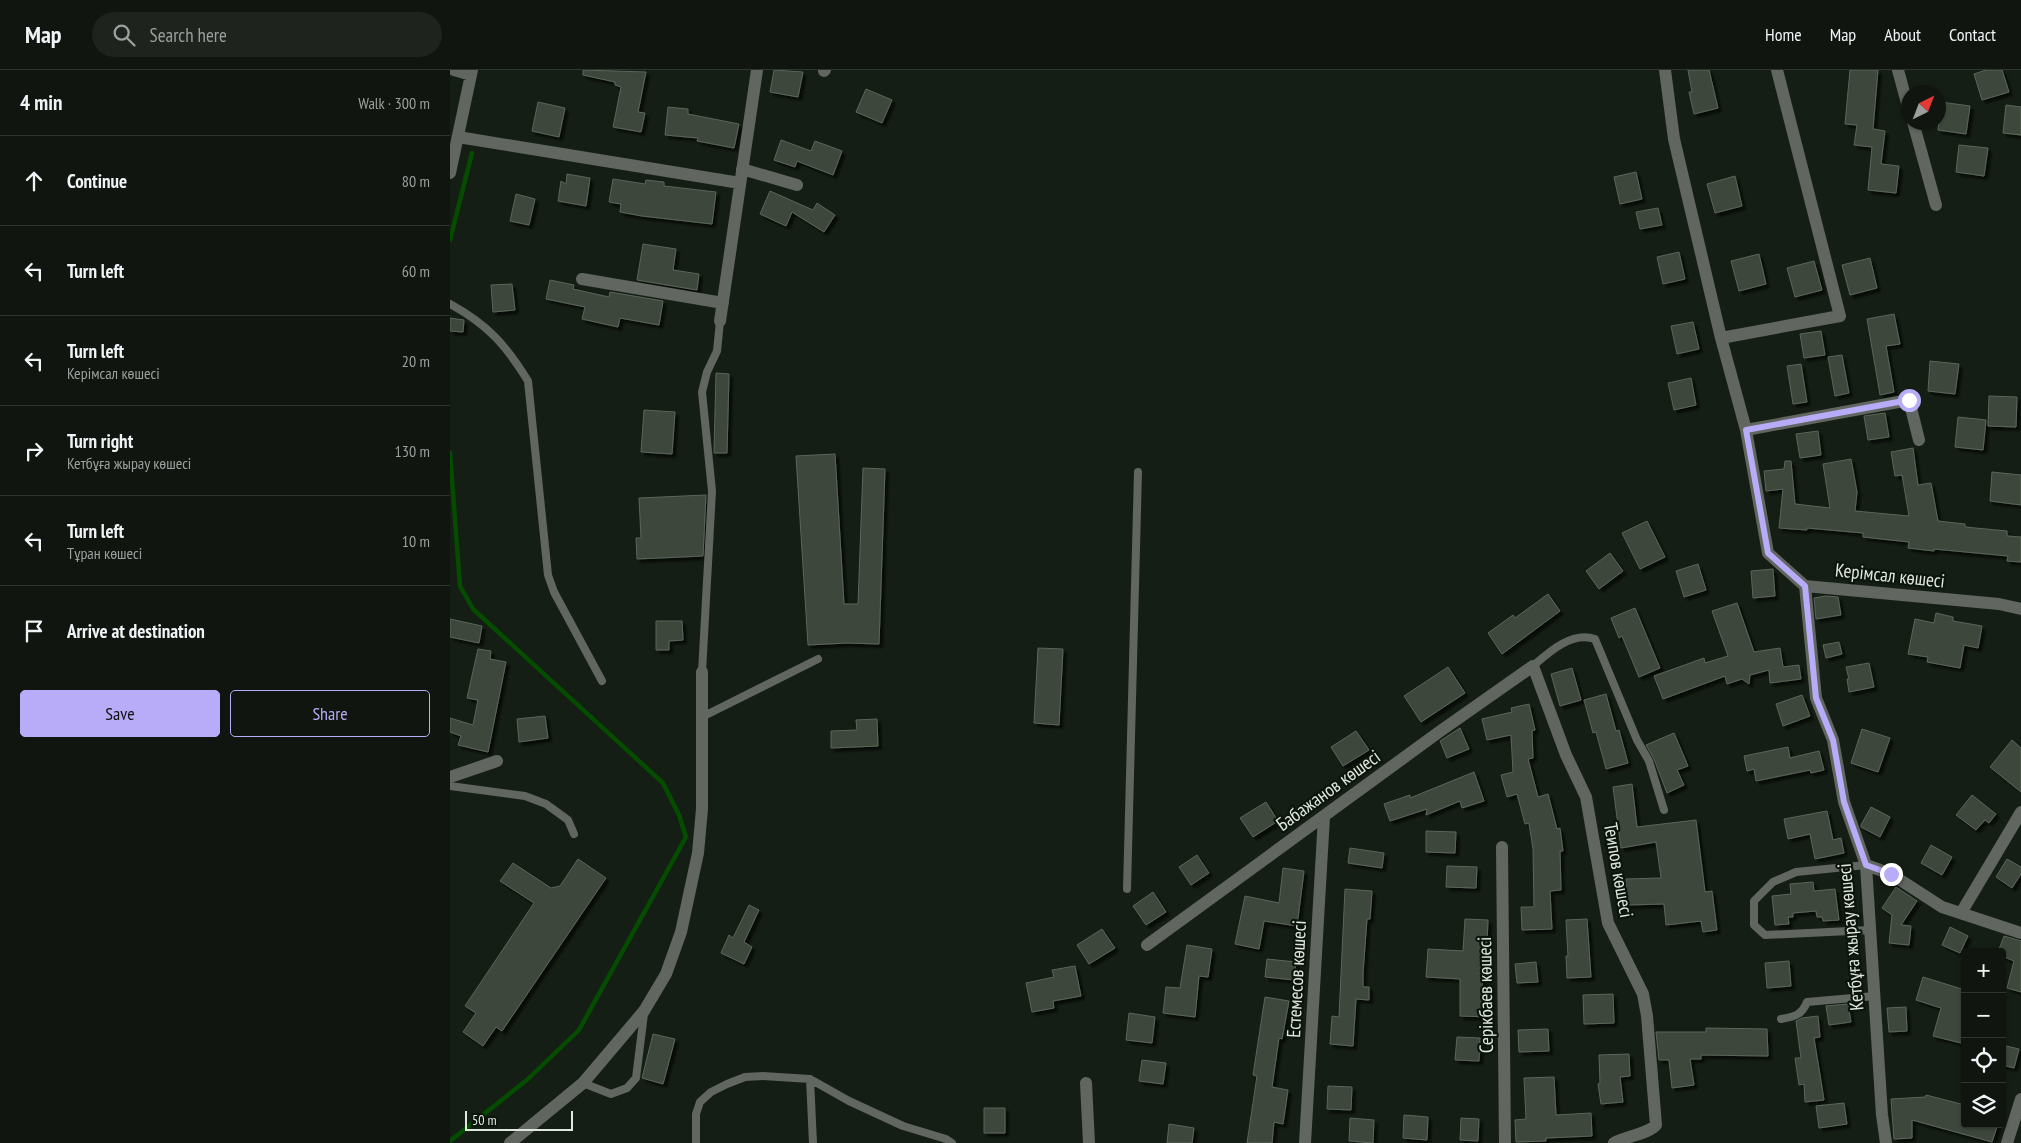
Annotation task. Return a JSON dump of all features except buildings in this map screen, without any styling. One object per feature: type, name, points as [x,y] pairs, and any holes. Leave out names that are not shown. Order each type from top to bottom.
[{"type":"street","points":[[450,173],[472,73],[454,70]]},
{"type":"street","points":[[720,321],[757,70]]},
{"type":"street","points":[[1665,70],[1674,139],[1721,338],[1746,430],[1768,553],[1805,586]]},
{"type":"street","points":[[1721,338],[1840,316],[1778,70]]},
{"type":"street","points":[[1898,70],[1902,85]]},
{"type":"street","points":[[1915,130],[1936,205]]},
{"type":"street","points":[[458,137],[740,183]]},
{"type":"street","points":[[742,169],[797,185]]},
{"type":"street","points":[[582,279],[723,302]]},
{"type":"street","points":[[1746,430],[1909,400],[1919,440]]},
{"type":"street","name":"Керімсал көшесі","points":[[1805,586],[1999,604],[2021,609]]},
{"type":"street","name":"Кетбұға жырау көшесі","points":[[1805,586],[1816,698],[1833,740],[1844,802],[1866,865],[1882,1115],[1886,1143]]},
{"type":"street","name":"Бабажанов көшесі","points":[[1147,945],[1439,732],[1533,666]]},
{"type":"street","name":"Теипов көшесі","points":[[1533,666],[1566,755],[1586,797],[1608,923],[1643,994],[1647,1016],[1656,1126],[1651,1130],[1623,1138],[1614,1143]]},
{"type":"street","points":[[510,1143],[583,1083],[644,1011],[666,974],[681,932],[698,853],[702,809],[702,672]]},
{"type":"street","points":[[450,777],[497,761]]},
{"type":"street","points":[[1961,913],[2021,812]]},
{"type":"street","name":"Естемесов көшесі","points":[[1305,1143],[1324,817]]},
{"type":"street","name":"Серікбаев көшесі","points":[[1502,847],[1505,1143]]},
{"type":"street","points":[[1866,865],[1891,874],[1942,907],[2021,933]]},
{"type":"street","points":[[1086,1083],[1089,1143]]},
{"type":"street","points":[[2007,1143],[2021,1100]]},
{"type":"lane","points":[[450,304],[468,314],[491,332],[512,355],[528,381],[548,575],[554,592],[602,681]]},
{"type":"lane","points":[[702,672],[712,491],[702,392],[707,372],[717,351],[720,321]]},
{"type":"lane","points":[[1127,889],[1138,472]]},
{"type":"lane","points":[[1533,666],[1547,654],[1575,638],[1586,636],[1595,639],[1636,740],[1649,761],[1664,810]]},
{"type":"lane","points":[[702,717],[818,659]]},
{"type":"lane","points":[[450,786],[525,796],[546,804],[568,820],[574,834]]},
{"type":"lane","points":[[1866,865],[1796,872],[1772,882],[1754,901],[1754,925],[1765,935],[1870,930]]},
{"type":"lane","points":[[1781,1019],[1800,1014],[1807,1002],[1875,996]]},
{"type":"lane","points":[[583,1083],[610,1094],[627,1088],[636,1078],[644,1011]]},
{"type":"lane","points":[[696,1143],[696,1114],[700,1102],[711,1092],[745,1077],[763,1076],[810,1079],[849,1101],[902,1126],[946,1139],[952,1143]]},
{"type":"lane","points":[[810,1079],[812,1143]]},
{"type":"waterway","points":[[450,240],[472,153]]},
{"type":"waterway","points":[[450,453],[460,586],[473,609],[663,783],[679,815],[686,837],[579,1030],[528,1079],[450,1141]]},
{"type":"route","points":[[1891,874],[1866,865],[1844,802],[1833,740],[1816,698],[1805,586],[1768,553],[1746,430],[1909,400]]}]
